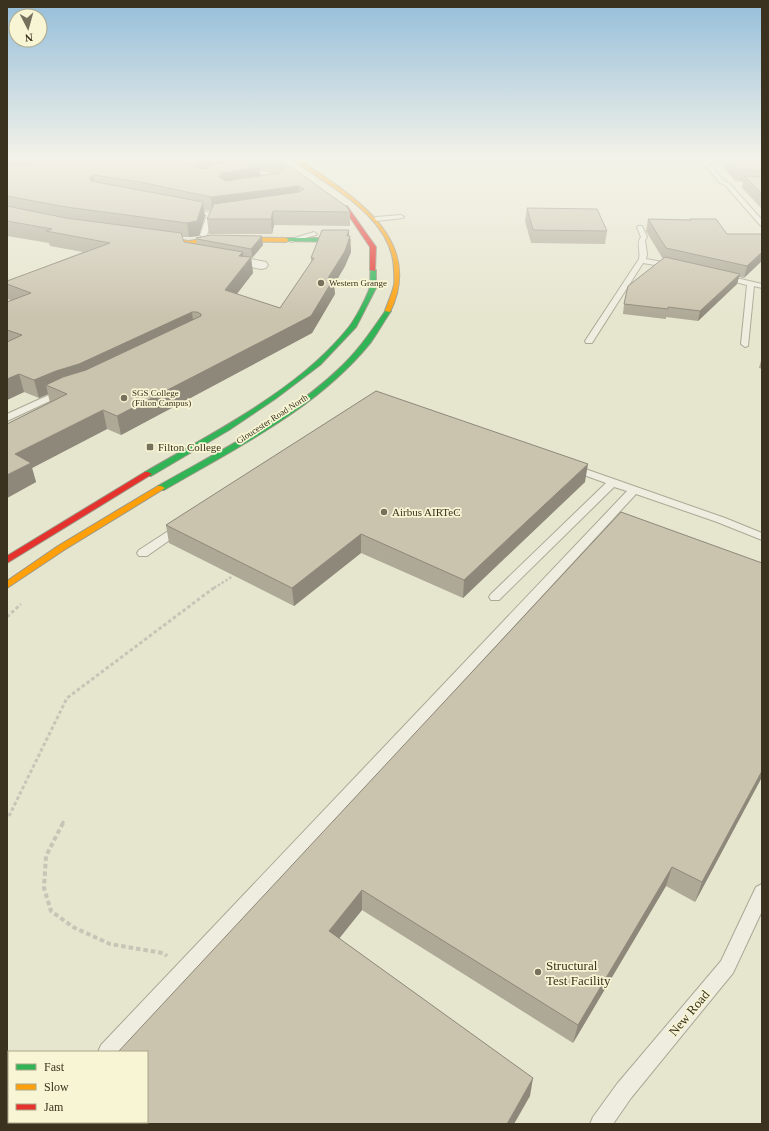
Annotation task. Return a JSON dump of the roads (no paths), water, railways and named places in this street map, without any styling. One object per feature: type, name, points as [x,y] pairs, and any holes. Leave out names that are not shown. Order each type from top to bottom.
[{"type":"main road","name":"Gloucester Road North","points":[[7,560],[78,515],[253,411],[305,375],[341,340],[368,303],[376,282],[377,263],[373,247],[364,228],[351,212]]},
{"type":"main road","name":"Gloucester Road North","points":[[7,586],[93,528],[286,412],[324,383],[349,360],[376,329],[386,313],[395,292],[396,264],[393,251],[387,236],[376,219],[368,212]]},
{"type":"main road","points":[[152,238],[189,244],[208,240],[348,240]]},
{"type":"street","points":[[189,244],[191,253],[261,265]]},
{"type":"lane","points":[[198,212],[214,215],[203,233],[208,240]]},
{"type":"lane","points":[[751,212],[762,224]]},
{"type":"lane","points":[[376,219],[401,217]]},
{"type":"lane","points":[[589,341],[634,270],[643,261],[642,240],[644,237],[640,227]]},
{"type":"lane","points":[[291,240],[314,234]]},
{"type":"lane","points":[[643,261],[681,268]]},
{"type":"lane","points":[[710,274],[762,286]]},
{"type":"lane","points":[[745,344],[751,283]]},
{"type":"lane","points":[[7,418],[72,390]]},
{"type":"lane","points":[[561,463],[762,536]]},
{"type":"lane","points":[[495,597],[613,482]]},
{"type":"lane","points":[[109,1051],[634,490]]},
{"type":"lane","points":[[143,553],[189,523]]},
{"type":"lane","name":"New Road","points":[[600,1124],[624,1091],[727,967],[762,892]]},
{"type":"place","name":"Western Grange","points":[[321,283]]},
{"type":"place","name":"SGS College (Filton Campus)","points":[[124,398]]},
{"type":"place","name":"Filton College","points":[[150,447]]},
{"type":"place","name":"Airbus AIRTeC","points":[[384,512]]},
{"type":"place","name":"Structural Test Facility","points":[[538,972]]}]
